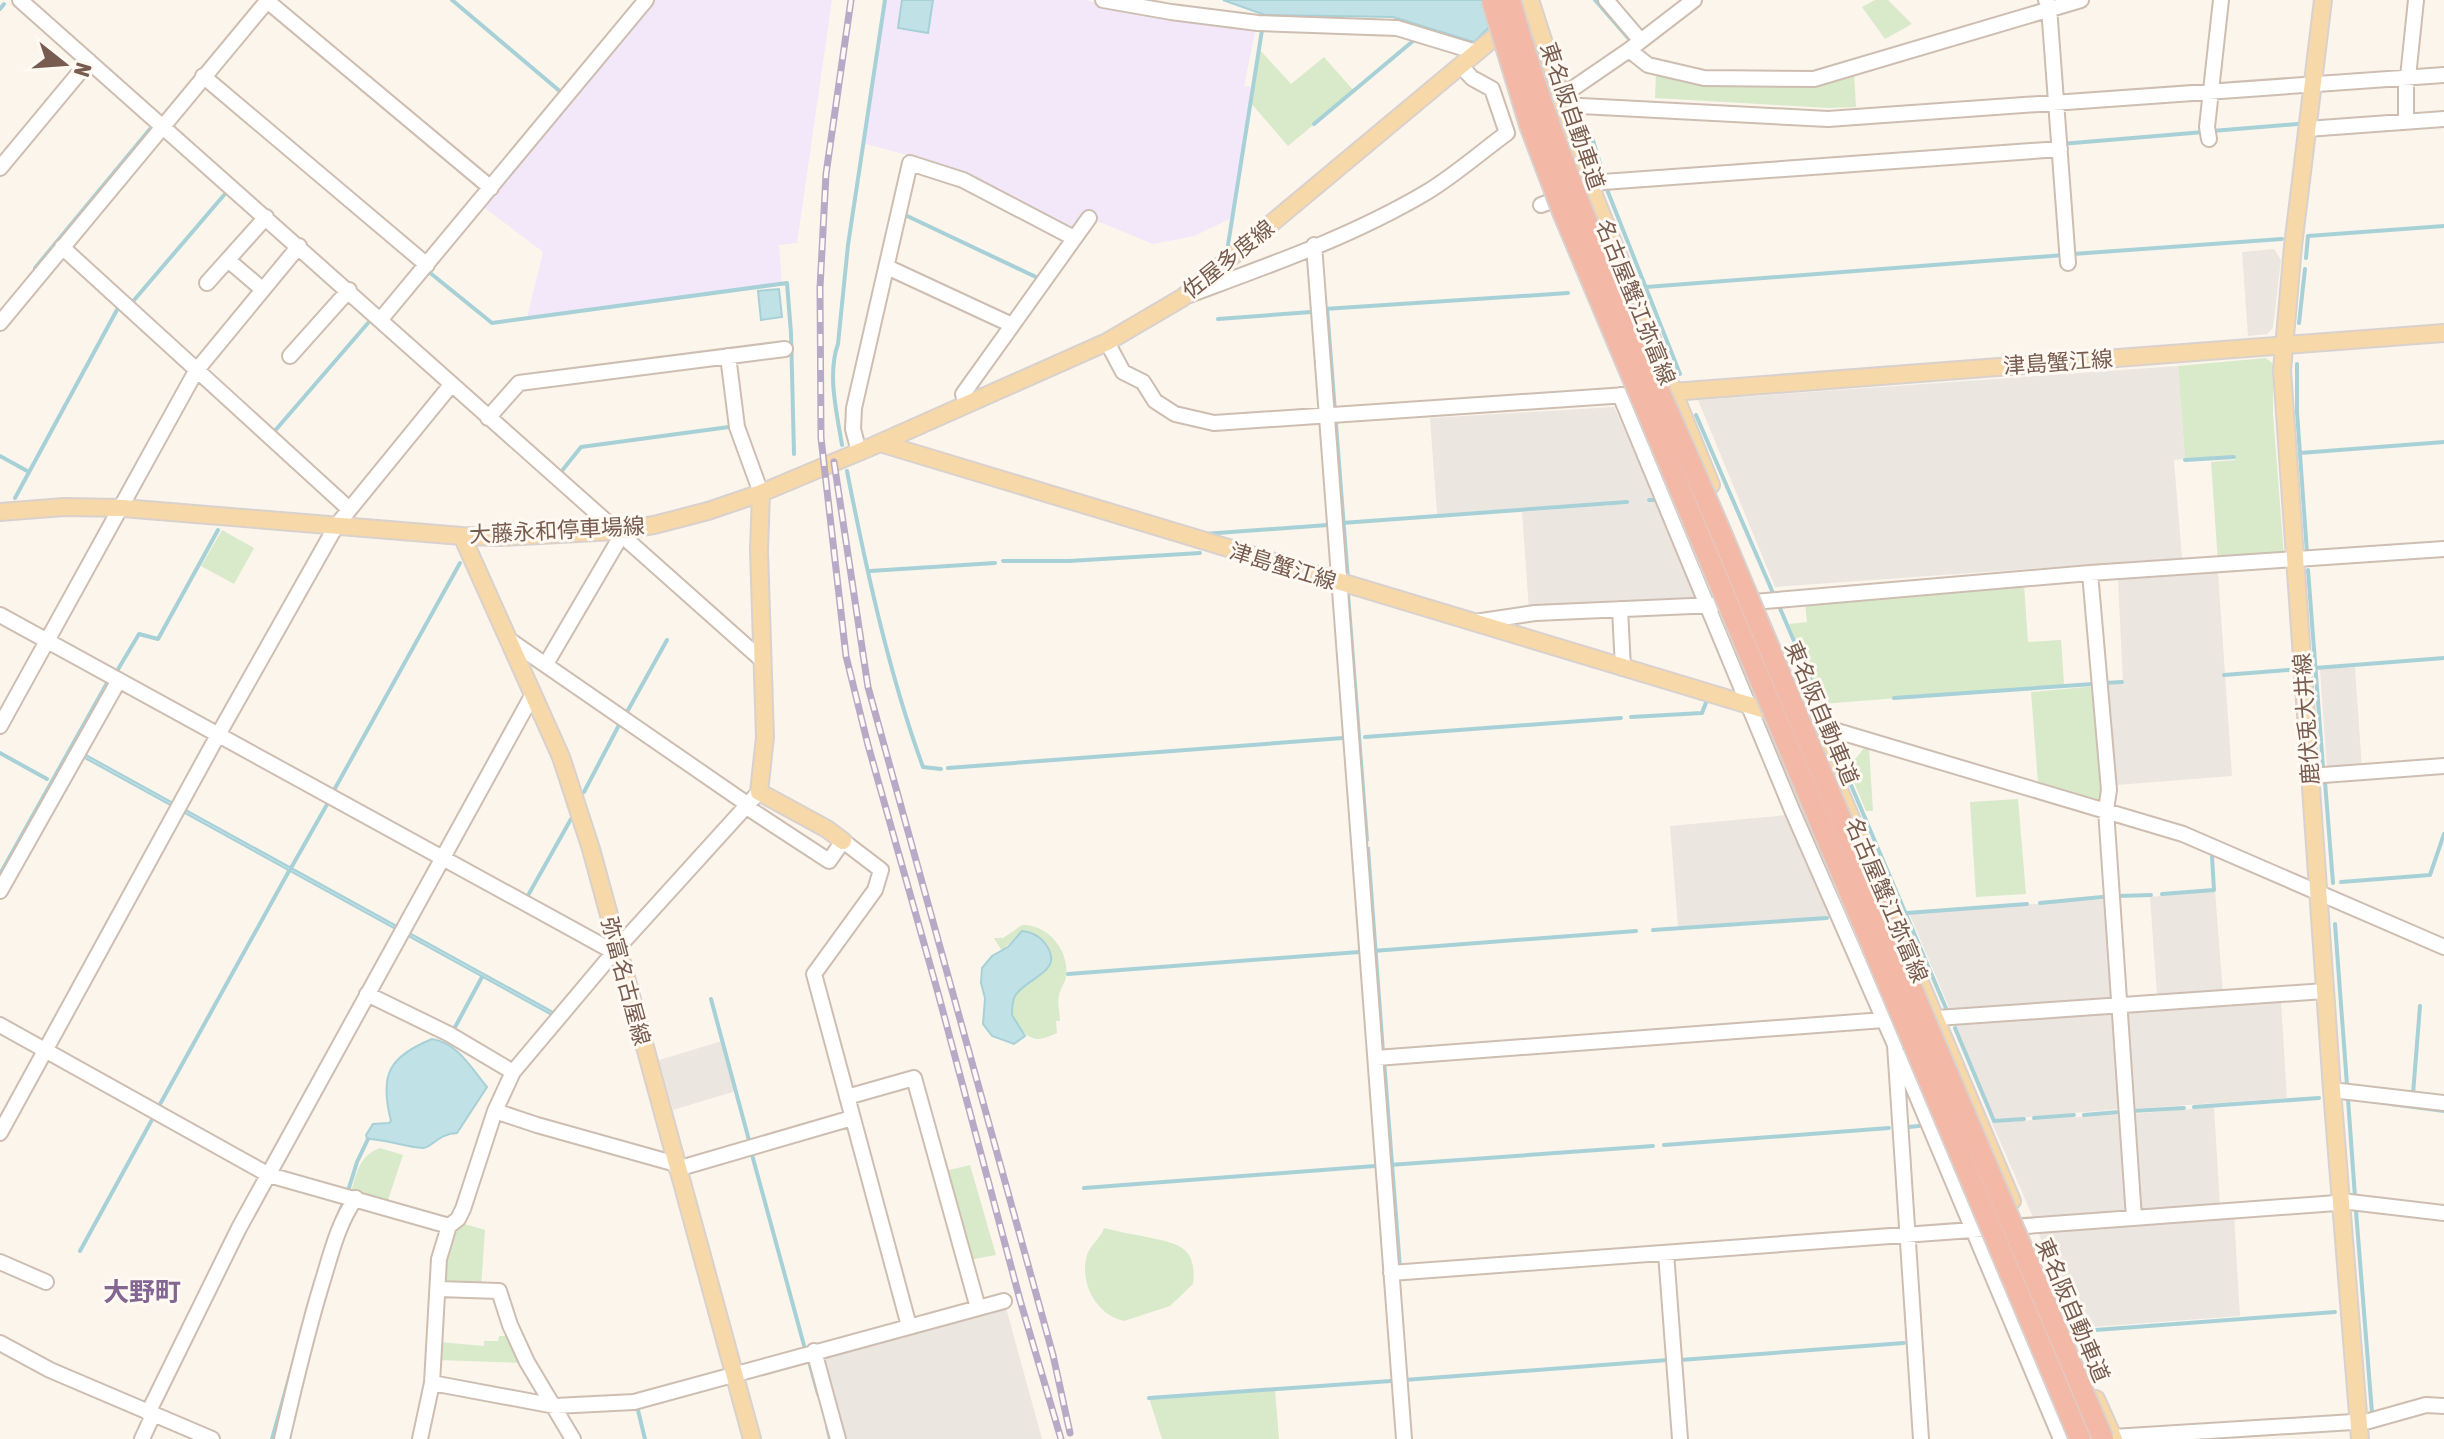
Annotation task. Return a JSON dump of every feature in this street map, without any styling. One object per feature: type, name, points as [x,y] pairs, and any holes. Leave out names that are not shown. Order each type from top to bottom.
[{"type":"highway","name":"東名阪自動車道","points":[[1492,0],[1530,125],[1563,212],[2080,1439]]},
{"type":"highway","name":"東名阪自動車道","points":[[1510,0],[1546,118],[1578,204],[2110,1438]]},
{"type":"main road","name":"鹿伏兎大井線","points":[[2323,0],[2282,370],[2332,1090],[2360,1439]]},
{"type":"main road","name":"佐屋多度線","points":[[880,443],[1107,342],[1182,298],[1534,2]]},
{"type":"main road","name":"名古屋蟹江弥富線","points":[[1534,2],[1560,101],[1672,392],[1937,1018],[2110,1438]]},
{"type":"main road","name":"津島蟹江線","points":[[1672,392],[2444,333]]},
{"type":"main road","name":"津島蟹江線","points":[[880,443],[1810,723]]},
{"type":"main road","points":[[843,841],[827,829],[750,801],[765,737],[759,550],[761,493],[880,443]]},
{"type":"main road","name":"大藤永和停車場線","points":[[0,512],[64,507],[122,508],[462,536],[538,536],[618,534],[761,493]]},
{"type":"main road","name":"弥富名古屋線","points":[[462,536],[561,757],[574,796],[752,1439]]},
{"type":"street","points":[[20,0],[762,660]]},
{"type":"street","points":[[0,323],[267,0],[491,188]]},
{"type":"street","points":[[1103,0],[1258,23],[1397,28],[1476,52]]},
{"type":"street","points":[[1606,0],[1648,65],[1704,78],[1814,79],[2047,4],[2081,0]]},
{"type":"street","points":[[1560,101],[1694,0]]},
{"type":"street","points":[[2208,133],[2221,0]]},
{"type":"street","points":[[2406,117],[2407,77],[2416,0]]},
{"type":"street","points":[[381,319],[639,3]]},
{"type":"street","points":[[2047,4],[2068,258]]},
{"type":"street","points":[[0,168],[89,61]]},
{"type":"street","points":[[1182,298],[1256,271],[1378,218],[1429,190],[1507,133],[1492,89],[1472,78],[1461,66]]},
{"type":"street","points":[[1560,101],[1828,119],[2444,75]]},
{"type":"street","points":[[203,76],[427,265]]},
{"type":"street","points":[[2307,129],[2406,117],[2444,119]]},
{"type":"street","points":[[1541,205],[1603,182],[2060,144]]},
{"type":"street","points":[[859,452],[853,429],[854,408],[910,163],[963,180],[1074,238]]},
{"type":"street","points":[[207,283],[266,217]]},
{"type":"street","points":[[966,405],[963,394],[1089,218]]},
{"type":"street","points":[[1314,245],[1332,415],[1339,583],[1404,1439]]},
{"type":"street","points":[[0,726],[196,371],[299,246]]},
{"type":"street","points":[[62,247],[349,509]]},
{"type":"street","points":[[228,260],[262,289]]},
{"type":"street","points":[[887,267],[1012,325]]},
{"type":"street","points":[[290,356],[349,290]]},
{"type":"street","points":[[1107,342],[1123,372],[1143,382],[1155,401],[1175,414],[1214,423],[1672,392]]},
{"type":"street","points":[[488,418],[519,383],[785,349]]},
{"type":"street","points":[[728,356],[737,427],[761,493]]},
{"type":"street","points":[[0,1133],[336,526],[451,385]]},
{"type":"street","points":[[1620,395],[1792,810],[2061,1439]]},
{"type":"street","points":[[546,664],[618,534]]},
{"type":"street","points":[[1470,623],[1535,613],[1708,605],[2090,573],[2444,549]]},
{"type":"street","points":[[2090,573],[2109,790],[2106,810],[2134,1218]]},
{"type":"street","points":[[1620,609],[1623,668]]},
{"type":"street","points":[[0,615],[442,859],[615,950]]},
{"type":"street","points":[[508,639],[750,801],[829,861],[843,841],[881,870],[875,890],[814,974],[909,1326]]},
{"type":"street","points":[[0,891],[78,752],[115,678]]},
{"type":"street","points":[[142,1439],[239,1228],[533,694]]},
{"type":"street","points":[[1810,723],[2183,834],[2444,947]]},
{"type":"street","points":[[2310,776],[2444,766]]},
{"type":"street","points":[[420,1439],[432,1383],[439,1259],[449,1226],[458,1219],[463,1209],[495,1111],[513,1072],[615,950],[750,801]]},
{"type":"street","points":[[1937,1018],[2325,991]]},
{"type":"street","points":[[367,994],[449,1034],[513,1072]]},
{"type":"street","points":[[1376,1058],[1884,1020]]},
{"type":"street","points":[[0,1025],[269,1175],[449,1226]]},
{"type":"street","points":[[1895,1045],[1921,1439]]},
{"type":"street","points":[[847,1097],[914,1078],[978,1308]]},
{"type":"street","points":[[2332,1090],[2444,1103]]},
{"type":"street","points":[[495,1111],[677,1167],[852,1118]]},
{"type":"street","points":[[282,1439],[309,1325],[332,1250],[345,1214],[356,1198]]},
{"type":"street","points":[[1391,1273],[2350,1202],[2444,1213]]},
{"type":"street","points":[[1666,1253],[1680,1439]]},
{"type":"street","points":[[0,1262],[46,1282]]},
{"type":"street","points":[[438,1289],[499,1291],[527,1362],[573,1439]]},
{"type":"street","points":[[432,1383],[555,1406],[634,1402],[1004,1301]]},
{"type":"street","points":[[0,1343],[50,1370],[212,1439]]},
{"type":"street","points":[[814,1351],[838,1439]]},
{"type":"street","points":[[2110,1438],[2369,1421],[2426,1405],[2444,1406]]},
{"type":"shaded area","points":[[652,0],[832,0],[797,243],[779,245],[782,284],[527,318],[543,252],[481,205]]},
{"type":"shaded area","points":[[885,0],[1086,0],[1129,11],[1252,27],[1255,32],[1244,86],[1252,87],[1232,218],[1194,236],[1153,244],[1085,216],[1070,232],[965,177],[910,156],[863,143]]},
{"type":"shaded area","points":[[2274,249],[2281,260],[2273,328],[2267,334],[2248,336],[2242,252]]},
{"type":"shaded area","points":[[2178,366],[2185,459],[2174,460],[2182,558],[1775,587],[1698,400]]},
{"type":"shaded area","points":[[1614,407],[1701,597],[1695,601],[1529,610],[1522,512],[1627,504],[1627,501],[1437,514],[1430,418]]},
{"type":"shaded area","points":[[2218,572],[2232,776],[2117,785],[2113,780],[2106,685],[2123,683],[2118,580]]},
{"type":"shaded area","points":[[2355,667],[2362,769],[2327,771],[2320,669]]},
{"type":"shaded area","points":[[1787,815],[1830,918],[1678,928],[1670,826]]},
{"type":"shaded area","points":[[2215,891],[2223,993],[2157,996],[2150,897]]},
{"type":"shaded area","points":[[2106,899],[2111,1001],[1951,1012],[1909,913]]},
{"type":"shaded area","points":[[2281,1001],[2287,1098],[2131,1109],[2124,1010]]},
{"type":"shaded area","points":[[2107,1011],[2114,1016],[2120,1109],[1995,1120],[1954,1023]]},
{"type":"shaded area","points":[[722,1041],[736,1091],[673,1110],[659,1060]]},
{"type":"shaded area","points":[[2214,1107],[2220,1207],[2142,1213],[2139,1210],[2132,1114]]},
{"type":"shaded area","points":[[2121,1114],[2129,1212],[2035,1222],[1992,1123]]},
{"type":"shaded area","points":[[2234,1215],[2240,1316],[2079,1328],[2038,1232]]},
{"type":"shaded area","points":[[1005,1304],[1042,1439],[841,1439],[821,1352]]},
{"type":"green space","points":[[1875,0],[1888,0],[1912,24],[1885,39],[1862,7]]},
{"type":"green space","points":[[1259,49],[1291,84],[1324,57],[1354,91],[1288,146],[1250,102]]},
{"type":"green space","points":[[1656,72],[1705,80],[1854,72],[1856,107],[1655,98]]},
{"type":"green space","points":[[2266,358],[2273,364],[2273,413],[2284,557],[2218,563],[2211,462],[2235,460],[2235,456],[2185,459],[2178,366]]},
{"type":"green space","points":[[222,530],[254,548],[234,584],[201,566]]},
{"type":"green space","points":[[2024,585],[2028,642],[2061,640],[2064,685],[1822,704],[1789,624],[1807,622],[1805,603]]},
{"type":"green space","points":[[2097,686],[2103,803],[2038,783],[2031,692]]},
{"type":"green space","points":[[1865,747],[1869,748],[1873,811],[1866,811],[1848,768]]},
{"type":"green space","points":[[2018,799],[2026,894],[1976,897],[1970,802]]},
{"type":"green space","points":[[1022,925],[1048,934],[1061,949],[1066,967],[1058,998],[1060,1021],[1056,1021],[1057,1033],[1042,1039],[1028,1035],[1019,1027],[1012,1009],[1015,997],[1022,988],[1048,968],[1050,953],[1017,935],[1002,951],[994,938],[1003,938]]},
{"type":"green space","points":[[380,1148],[403,1155],[387,1203],[351,1192],[363,1160]]},
{"type":"green space","points":[[970,1165],[996,1255],[969,1260],[945,1171]]},
{"type":"green space","points":[[461,1223],[485,1230],[481,1288],[442,1285],[447,1250]]},
{"type":"green space","points":[[1104,1228],[1164,1241],[1181,1248],[1192,1261],[1193,1284],[1170,1306],[1124,1321],[1114,1318],[1098,1305],[1085,1276],[1087,1255]]},
{"type":"green space","points":[[499,1336],[512,1336],[523,1363],[437,1360],[439,1342],[484,1346],[484,1341],[498,1341]]},
{"type":"green space","points":[[1275,1389],[1279,1439],[1162,1439],[1149,1398]]},
{"type":"water","points":[[902,0],[933,0],[928,33],[898,28]]},
{"type":"water","points":[[1223,0],[1517,0],[1474,42],[1393,17],[1265,15]]},
{"type":"water","points":[[779,289],[782,317],[761,320],[758,291]]},
{"type":"water","points":[[1328,308],[1349,580],[1345,578],[1324,309]]},
{"type":"water","points":[[1346,592],[1349,594],[1368,840],[1365,839]]},
{"type":"water","points":[[115,676],[75,749],[553,1012],[552,1015],[74,752],[0,880],[0,872],[107,681]]},
{"type":"water","points":[[1369,848],[1384,1052],[1380,1052],[1365,849]]},
{"type":"water","points":[[1022,931],[1042,940],[1051,960],[1043,973],[1015,996],[1012,1015],[1025,1036],[1014,1044],[992,1036],[983,1024],[985,998],[981,983],[982,968]]},
{"type":"water","points":[[432,1039],[457,1051],[487,1087],[457,1133],[426,1147],[367,1139],[366,1135],[373,1124],[391,1121],[386,1091],[391,1069],[406,1053]]},
{"type":"water","points":[[1385,1060],[1401,1268],[1396,1267],[1381,1061]]},
{"type":"waterway","points":[[452,0],[562,93]]},
{"type":"waterway","points":[[842,445],[833,368],[885,0]]},
{"type":"waterway","points":[[1595,0],[1629,39]]},
{"type":"waterway","points":[[0,9],[4,4]]},
{"type":"waterway","points":[[1228,245],[1262,30]]},
{"type":"waterway","points":[[1314,124],[1413,41]]},
{"type":"waterway","points":[[2212,131],[2297,124]]},
{"type":"waterway","points":[[35,268],[150,129]]},
{"type":"waterway","points":[[2061,144],[2204,132]]},
{"type":"waterway","points":[[1587,139],[1592,137],[1604,177]]},
{"type":"waterway","points":[[1718,167],[1845,158]]},
{"type":"waterway","points":[[1606,187],[1680,374]]},
{"type":"waterway","points":[[129,306],[224,195]]},
{"type":"waterway","points":[[903,214],[1038,278]]},
{"type":"waterway","points":[[2306,258],[2308,236],[2444,226]]},
{"type":"waterway","points":[[2073,254],[2282,239]]},
{"type":"waterway","points":[[1646,287],[2064,255]]},
{"type":"waterway","points":[[2299,323],[2305,269]]},
{"type":"waterway","points":[[429,272],[492,323],[787,283],[794,454]]},
{"type":"waterway","points":[[1324,309],[1568,293]]},
{"type":"waterway","points":[[15,498],[118,308]]},
{"type":"waterway","points":[[1218,319],[1311,312]]},
{"type":"waterway","points":[[273,433],[368,323]]},
{"type":"waterway","points":[[2297,364],[2297,412],[2307,553]]},
{"type":"waterway","points":[[1696,415],[1773,593]]},
{"type":"waterway","points":[[561,472],[581,447],[729,427]]},
{"type":"waterway","points":[[2300,453],[2444,442]]},
{"type":"waterway","points":[[0,456],[29,472]]},
{"type":"waterway","points":[[2185,460],[2234,457]]},
{"type":"waterway","points":[[847,471],[879,620],[899,695],[923,767],[941,769]]},
{"type":"waterway","points":[[1649,500],[1655,500]]},
{"type":"waterway","points":[[1342,523],[1627,502]]},
{"type":"waterway","points":[[1204,534],[1328,525]]},
{"type":"waterway","points":[[114,676],[139,634],[158,639],[218,530]]},
{"type":"waterway","points":[[1003,561],[1069,561],[1200,553]]},
{"type":"waterway","points":[[333,792],[460,563]]},
{"type":"waterway","points":[[870,571],[995,563]]},
{"type":"waterway","points":[[2308,570],[2323,767]]},
{"type":"waterway","points":[[1779,606],[1821,704]]},
{"type":"waterway","points":[[627,712],[667,640]]},
{"type":"waterway","points":[[2315,668],[2444,658]]},
{"type":"waterway","points":[[2224,675],[2289,670]]},
{"type":"waterway","points":[[2104,683],[2122,682]]},
{"type":"waterway","points":[[1894,698],[2093,684]]},
{"type":"waterway","points":[[1631,717],[1702,713],[1707,700]]},
{"type":"waterway","points":[[1365,737],[1621,718]]},
{"type":"waterway","points":[[584,792],[619,725]]},
{"type":"waterway","points":[[948,768],[1343,738]]},
{"type":"waterway","points":[[0,753],[47,779]]},
{"type":"waterway","points":[[1845,771],[1948,1013]]},
{"type":"waterway","points":[[2325,782],[2333,883]]},
{"type":"waterway","points":[[291,868],[329,801]]},
{"type":"waterway","points":[[526,899],[571,819]]},
{"type":"waterway","points":[[2341,882],[2430,875],[2444,834]]},
{"type":"waterway","points":[[2162,894],[2214,890],[2212,857]]},
{"type":"waterway","points":[[159,1106],[289,871]]},
{"type":"waterway","points":[[2118,896],[2151,895]]},
{"type":"waterway","points":[[2040,903],[2102,897]]},
{"type":"waterway","points":[[1907,913],[2027,904]]},
{"type":"waterway","points":[[1653,930],[1827,918]]},
{"type":"waterway","points":[[2335,924],[2347,1085]]},
{"type":"waterway","points":[[1373,951],[1636,931]]},
{"type":"waterway","points":[[1068,974],[1359,952]]},
{"type":"waterway","points":[[453,1031],[482,977]]},
{"type":"waterway","points":[[711,999],[750,1144]]},
{"type":"waterway","points":[[2413,1094],[2420,1006]]},
{"type":"waterway","points":[[1955,1028],[1994,1121],[2024,1119]]},
{"type":"waterway","points":[[2194,1107],[2319,1098]]},
{"type":"waterway","points":[[2348,1099],[2355,1197]]},
{"type":"waterway","points":[[2391,1104],[2444,1111]]},
{"type":"waterway","points":[[2132,1111],[2184,1108]]},
{"type":"waterway","points":[[2084,1115],[2119,1112]]},
{"type":"waterway","points":[[2034,1118],[2074,1115]]},
{"type":"waterway","points":[[80,1251],[154,1116]]},
{"type":"waterway","points":[[1908,1127],[1919,1126]]},
{"type":"waterway","points":[[1664,1145],[1889,1128]]},
{"type":"waterway","points":[[348,1191],[368,1139]]},
{"type":"waterway","points":[[1389,1165],[1653,1146]]},
{"type":"waterway","points":[[751,1151],[805,1349]]},
{"type":"waterway","points":[[1084,1188],[1375,1166]]},
{"type":"waterway","points":[[337,1218],[344,1201]]},
{"type":"waterway","points":[[2356,1211],[2372,1413]]},
{"type":"waterway","points":[[2082,1331],[2335,1312]]},
{"type":"waterway","points":[[1680,1360],[1904,1343]]},
{"type":"waterway","points":[[808,1358],[818,1394]]},
{"type":"waterway","points":[[1404,1380],[1668,1360]]},
{"type":"waterway","points":[[272,1439],[293,1364]]},
{"type":"waterway","points":[[1149,1398],[1391,1381]]},
{"type":"waterway","points":[[637,1406],[645,1439]]},
{"type":"waterway","points":[[827,1426],[830,1439]]},
{"type":"railway","points":[[851,0],[826,174],[820,288],[821,438],[846,656],[1020,1300],[1061,1439]]},
{"type":"railway","points":[[834,462],[868,687],[1053,1355],[1070,1433]]},
{"type":"district","name":"大野町","points":[[142,1292]]}]
